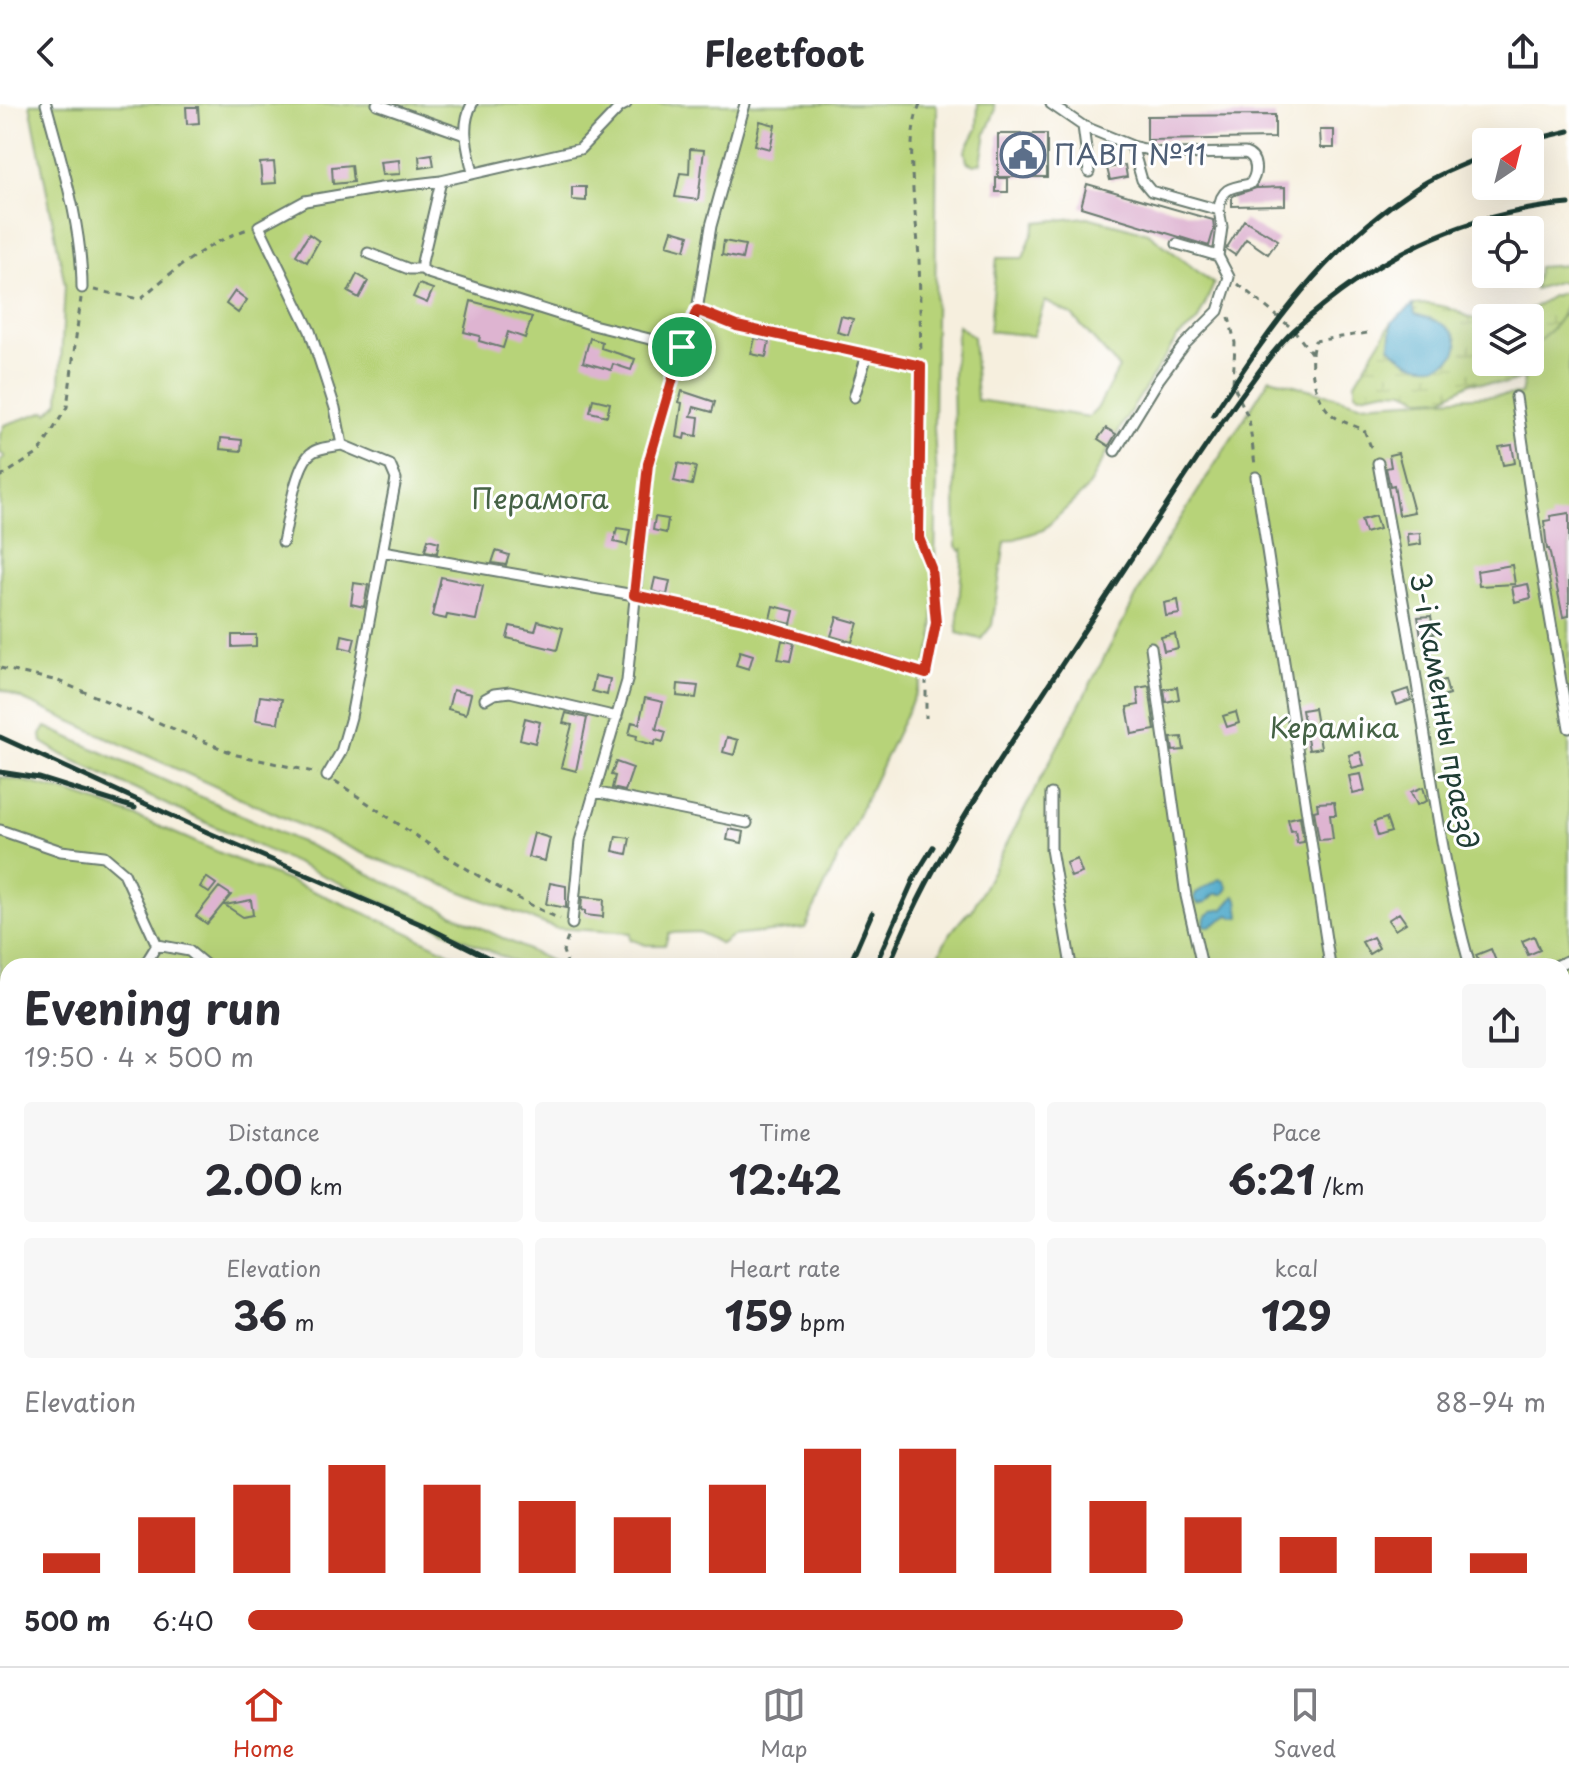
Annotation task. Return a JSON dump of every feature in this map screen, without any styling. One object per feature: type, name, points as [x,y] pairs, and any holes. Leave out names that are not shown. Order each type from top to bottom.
[{"type":"lane","points":[[46,104],[72,203],[82,264],[82,288]]},
{"type":"lane","points":[[377,104],[465,135]]},
{"type":"lane","points":[[472,104],[467,115],[465,135],[473,173]]},
{"type":"lane","points":[[572,924],[580,841],[627,681],[648,464],[682,347],[697,310],[711,226],[745,104]]},
{"type":"lane","points":[[1051,104],[1083,126],[1132,146],[1165,154],[1251,155],[1254,159],[1255,177],[1250,184],[1231,187],[1221,197],[1219,210],[1222,227],[1218,256],[1229,277],[1218,311],[1185,344],[1159,379],[1115,451]]},
{"type":"lane","points":[[342,445],[335,408],[310,331],[259,226],[305,201],[441,181],[580,149],[621,105]]},
{"type":"lane","points":[[1083,126],[1089,172]]},
{"type":"lane","points":[[1132,146],[1142,180],[1151,191],[1219,210]]},
{"type":"lane","points":[[422,269],[441,181]]},
{"type":"lane","points":[[1177,244],[1218,256]]},
{"type":"lane","points":[[368,253],[409,269],[422,269],[593,325],[682,347]]},
{"type":"lane","points":[[697,310],[737,326],[921,366]]},
{"type":"lane","points":[[854,397],[867,355]]},
{"type":"lane","points":[[1516,397],[1569,728]]},
{"type":"lane","points":[[283,542],[301,469],[309,455],[318,449],[342,445],[390,465],[396,479],[351,717],[341,752],[327,776]]},
{"type":"lane","name":"3-і Каменны праезд","points":[[1378,463],[1438,810],[1468,958]]},
{"type":"lane","points":[[1256,477],[1329,958]]},
{"type":"lane","points":[[383,551],[634,595],[744,619],[898,664]]},
{"type":"lane","points":[[1151,647],[1186,896],[1200,958]]},
{"type":"lane","points":[[485,699],[510,692],[617,717]]},
{"type":"lane","points":[[594,792],[747,823]]},
{"type":"lane","points":[[1051,794],[1051,849],[1070,958]]},
{"type":"lane","points":[[0,830],[61,851],[104,856],[124,873],[157,945]]},
{"type":"lane","points":[[149,958],[157,945]]},
{"type":"lane","points":[[157,945],[189,951],[197,958]]},
{"type":"path","points":[[920,104],[915,115],[912,181],[919,258],[919,538],[931,568],[936,623],[926,674],[926,718]]},
{"type":"path","points":[[0,477],[39,453],[67,407],[82,288],[140,299],[176,268],[227,236],[259,226]]},
{"type":"path","points":[[1229,277],[1294,330],[1311,353],[1318,396],[1331,414],[1364,430],[1378,463]]},
{"type":"path","points":[[1224,290],[1235,343],[1233,384],[1249,419],[1256,477]]},
{"type":"path","points":[[1311,353],[1315,341],[1367,333]]},
{"type":"path","points":[[898,664],[926,674]]},
{"type":"path","points":[[0,668],[58,681],[237,755],[327,776],[463,867],[532,907],[572,924],[563,951],[565,958]]},
{"type":"green space","name":"Перамога","points":[[30,104],[935,104],[934,429],[937,479],[933,640],[922,680],[805,928],[732,936],[721,944],[699,932],[669,933],[665,945],[646,945],[630,939],[631,933],[555,928],[362,853],[0,689],[0,462],[5,456],[0,453],[0,435],[4,425],[46,411],[48,413],[59,402],[65,285]]},
{"type":"green space","points":[[978,104],[994,104],[995,111],[986,133],[981,163],[974,165],[967,162],[965,151],[977,129]]},
{"type":"green space","points":[[1087,217],[1148,233],[1214,284],[1197,322],[1177,338],[1125,420],[1086,490],[1043,530],[1005,542],[992,625],[981,639],[957,633],[963,549],[961,551],[956,546],[953,373],[958,325],[973,337],[977,400],[1089,417],[1097,409],[1119,368],[1072,315],[1045,301],[1033,336],[989,331],[997,258],[1023,258],[1037,222]]},
{"type":"green space","points":[[1569,265],[1569,287],[1560,281],[1544,286],[1544,267]]},
{"type":"green space","points":[[1566,292],[1566,302],[1560,319],[1544,337],[1544,304],[1539,304]]},
{"type":"green space","points":[[1413,305],[1446,307],[1472,318],[1472,376],[1523,376],[1522,379],[1506,384],[1472,382],[1443,398],[1423,399],[1405,391],[1388,390],[1360,395],[1355,392],[1355,382],[1392,322],[1390,346],[1434,320],[1415,314]]},
{"type":"green space","name":"Кераміка","points":[[1569,312],[1569,958],[939,958],[948,936],[971,912],[1160,551],[1270,378],[1360,404],[1521,394],[1525,376],[1544,376],[1544,328]]},
{"type":"green space","points":[[46,727],[332,856],[544,958],[505,958],[63,755],[42,742],[41,735]]},
{"type":"green space","points":[[0,777],[60,790],[146,821],[354,908],[459,958],[0,958]]},
{"type":"water","points":[[1413,305],[1415,314],[1442,324],[1456,339],[1457,349],[1444,363],[1419,365],[1404,359],[1390,346],[1392,322]]},
{"type":"water","points":[[1219,879],[1228,888],[1224,894],[1215,894],[1198,904],[1194,898],[1196,893]]},
{"type":"water","points":[[1235,896],[1240,917],[1229,915],[1210,927],[1204,925],[1205,917],[1213,911],[1224,909]]},
{"type":"building","points":[[186,107],[198,107],[199,123],[187,124]]},
{"type":"building","points":[[1275,115],[1275,138],[1147,140],[1147,116]]},
{"type":"building","points":[[760,121],[775,125],[770,149],[755,145]]},
{"type":"building","points":[[1320,130],[1334,130],[1334,148],[1321,148]]},
{"type":"building","name":"ПАВП №11","points":[[998,134],[1047,134],[1047,177],[998,177]]},
{"type":"building","points":[[690,149],[704,150],[698,200],[675,197],[680,173],[689,174]]},
{"type":"building","points":[[432,154],[434,166],[420,168],[419,156]]},
{"type":"building","points":[[399,160],[400,174],[382,175],[380,162]]},
{"type":"building","points":[[274,162],[276,183],[262,184],[260,163]]},
{"type":"building","points":[[351,165],[353,182],[333,184],[332,167]]},
{"type":"building","points":[[1125,165],[1127,177],[1110,180],[1107,168]]},
{"type":"building","points":[[996,178],[1008,178],[1008,192],[996,192]]},
{"type":"building","points":[[1087,184],[1213,220],[1209,246],[1081,207]]},
{"type":"building","points":[[572,187],[586,187],[586,201],[572,200]]},
{"type":"building","points":[[1285,187],[1285,205],[1232,206],[1235,195],[1256,188]]},
{"type":"building","points":[[1244,220],[1278,240],[1268,254],[1246,239],[1235,255],[1226,249]]},
{"type":"building","points":[[672,230],[689,235],[685,250],[667,245]]},
{"type":"building","points":[[309,234],[319,241],[307,262],[296,255]]},
{"type":"building","points":[[724,241],[745,245],[742,259],[722,255]]},
{"type":"building","points":[[357,274],[368,281],[359,298],[348,292]]},
{"type":"building","points":[[419,284],[433,289],[427,303],[413,297]]},
{"type":"building","points":[[235,291],[247,300],[238,313],[226,304]]},
{"type":"building","points":[[471,301],[532,317],[525,338],[508,332],[503,348],[479,341],[480,336],[464,332]]},
{"type":"building","points":[[841,316],[853,319],[848,335],[837,332]]},
{"type":"building","points":[[590,338],[602,342],[601,348],[635,359],[631,370],[613,364],[611,370],[583,362]]},
{"type":"building","points":[[755,338],[769,341],[766,357],[751,354]]},
{"type":"building","points":[[682,391],[715,402],[712,412],[694,407],[691,416],[699,417],[697,436],[685,434],[684,439],[677,437]]},
{"type":"building","points":[[593,399],[610,403],[607,416],[590,412]]},
{"type":"building","points":[[1106,428],[1116,434],[1109,446],[1098,439]]},
{"type":"building","points":[[221,438],[242,440],[241,451],[220,449]]},
{"type":"building","points":[[1512,445],[1515,463],[1503,465],[1499,447]]},
{"type":"building","points":[[1398,453],[1414,512],[1399,515],[1394,485],[1390,486],[1386,468],[1391,467],[1389,455]]},
{"type":"building","points":[[678,463],[696,467],[692,485],[674,481]]},
{"type":"building","points":[[1569,513],[1569,616],[1563,617],[1547,549],[1544,521],[1551,520],[1550,516]]},
{"type":"building","points":[[1375,516],[1379,529],[1365,533],[1361,520]]},
{"type":"building","points":[[655,517],[668,519],[666,533],[653,530]]},
{"type":"building","points":[[617,528],[630,530],[627,545],[614,542]]},
{"type":"building","points":[[1420,533],[1421,544],[1408,546],[1407,534]]},
{"type":"building","points":[[428,539],[439,542],[437,553],[425,551]]},
{"type":"building","points":[[496,551],[509,555],[506,565],[492,563]]},
{"type":"building","points":[[1512,565],[1515,584],[1479,586],[1477,571]]},
{"type":"building","points":[[441,577],[483,586],[476,620],[432,616]]},
{"type":"building","points":[[655,578],[670,581],[667,595],[652,591]]},
{"type":"building","points":[[354,583],[368,585],[364,607],[351,604]]},
{"type":"building","points":[[1528,584],[1531,598],[1515,602],[1512,587]]},
{"type":"building","points":[[1178,600],[1180,614],[1166,616],[1164,603]]},
{"type":"building","points":[[773,606],[794,611],[791,624],[770,619]]},
{"type":"building","points":[[1431,616],[1434,634],[1421,636],[1418,617]]},
{"type":"building","points":[[837,617],[858,623],[852,642],[831,636]]},
{"type":"building","points":[[538,621],[563,628],[557,650],[507,638],[510,626],[535,631]]},
{"type":"building","points":[[1175,634],[1178,648],[1164,651],[1161,637]]},
{"type":"building","points":[[232,635],[256,635],[256,646],[232,647]]},
{"type":"building","points":[[342,635],[355,638],[352,650],[340,647]]},
{"type":"building","points":[[782,640],[794,643],[790,661],[778,659]]},
{"type":"building","points":[[740,651],[753,655],[749,669],[736,665]]},
{"type":"building","points":[[595,676],[610,679],[607,695],[592,691]]},
{"type":"building","points":[[1445,680],[1449,695],[1436,699],[1432,683]]},
{"type":"building","points":[[678,684],[698,686],[696,698],[677,696]]},
{"type":"building","points":[[1149,686],[1155,730],[1132,734],[1127,707],[1139,705],[1137,688]]},
{"type":"building","points":[[1177,687],[1179,699],[1166,702],[1164,689]]},
{"type":"building","points":[[1408,689],[1411,700],[1397,705],[1393,694]]},
{"type":"building","points":[[453,690],[471,694],[466,714],[448,709]]},
{"type":"building","points":[[260,696],[282,699],[278,723],[256,720]]},
{"type":"building","points":[[645,698],[663,702],[656,729],[666,732],[663,742],[656,740],[654,745],[636,740],[637,736],[629,734],[632,722],[639,724]]},
{"type":"building","points":[[1314,708],[1321,748],[1309,750],[1302,710]]},
{"type":"building","points":[[1236,712],[1239,723],[1227,727],[1223,716]]},
{"type":"building","points":[[566,713],[587,718],[576,771],[561,767],[572,725],[563,723]]},
{"type":"building","points":[[525,718],[540,722],[535,743],[520,739]]},
{"type":"building","points":[[727,737],[738,740],[734,755],[723,752]]},
{"type":"building","points":[[1182,737],[1184,750],[1173,751],[1171,738]]},
{"type":"building","points":[[1360,752],[1364,765],[1352,768],[1349,755]]},
{"type":"building","points":[[616,762],[633,768],[625,791],[612,788],[615,776],[611,775]]},
{"type":"building","points":[[1361,774],[1365,791],[1353,794],[1349,776]]},
{"type":"building","points":[[1423,787],[1427,801],[1417,805],[1411,792]]},
{"type":"building","points":[[1334,802],[1336,815],[1330,815],[1333,839],[1319,840],[1314,811],[1318,810],[1317,803]]},
{"type":"building","points":[[1300,816],[1304,842],[1297,843],[1295,830],[1291,831],[1288,819]]},
{"type":"building","points":[[1386,818],[1391,832],[1378,836],[1374,822]]},
{"type":"building","points":[[729,829],[744,832],[742,843],[727,840]]},
{"type":"building","points":[[534,833],[550,838],[545,861],[528,857]]},
{"type":"building","points":[[616,836],[630,838],[627,854],[613,851]]},
{"type":"building","points":[[1077,859],[1082,873],[1071,877],[1066,863]]},
{"type":"building","points":[[206,877],[216,884],[209,893],[200,887]]},
{"type":"building","points":[[550,883],[566,886],[566,908],[546,904]]},
{"type":"building","points":[[219,887],[231,895],[207,924],[196,916]]},
{"type":"building","points":[[582,897],[604,899],[603,917],[585,915],[585,911],[581,910]]},
{"type":"building","points":[[251,900],[253,915],[243,917],[225,905]]},
{"type":"building","points":[[1399,913],[1406,923],[1395,930],[1388,920]]},
{"type":"building","points":[[1534,936],[1540,950],[1528,955],[1522,941]]},
{"type":"building","points":[[1373,937],[1379,948],[1369,954],[1362,942]]},
{"type":"building","points":[[1491,949],[1495,958],[1477,958],[1476,955]]},
{"type":"railway","points":[[1544,137],[1569,131]]},
{"type":"railway","points":[[1213,415],[1279,320],[1327,263],[1383,212],[1423,184],[1472,161]]},
{"type":"railway","points":[[892,958],[928,882],[990,775],[1198,458],[1283,342],[1324,304],[1355,281],[1421,243],[1491,217],[1569,204]]},
{"type":"railway","points":[[0,737],[207,832],[423,925],[489,958]]},
{"type":"railway","points":[[0,772],[39,778],[135,808]]},
{"type":"railway","points":[[879,958],[915,876],[933,847]]},
{"type":"railway","points":[[852,958],[872,913]]},
{"type":"place","name":"ПАВП №11","points":[[1023,155]]},
{"type":"route","points":[[697,310],[737,326],[921,366],[919,538],[931,568],[936,623],[926,674],[744,619],[634,595],[648,464],[682,347],[697,310]]}]
